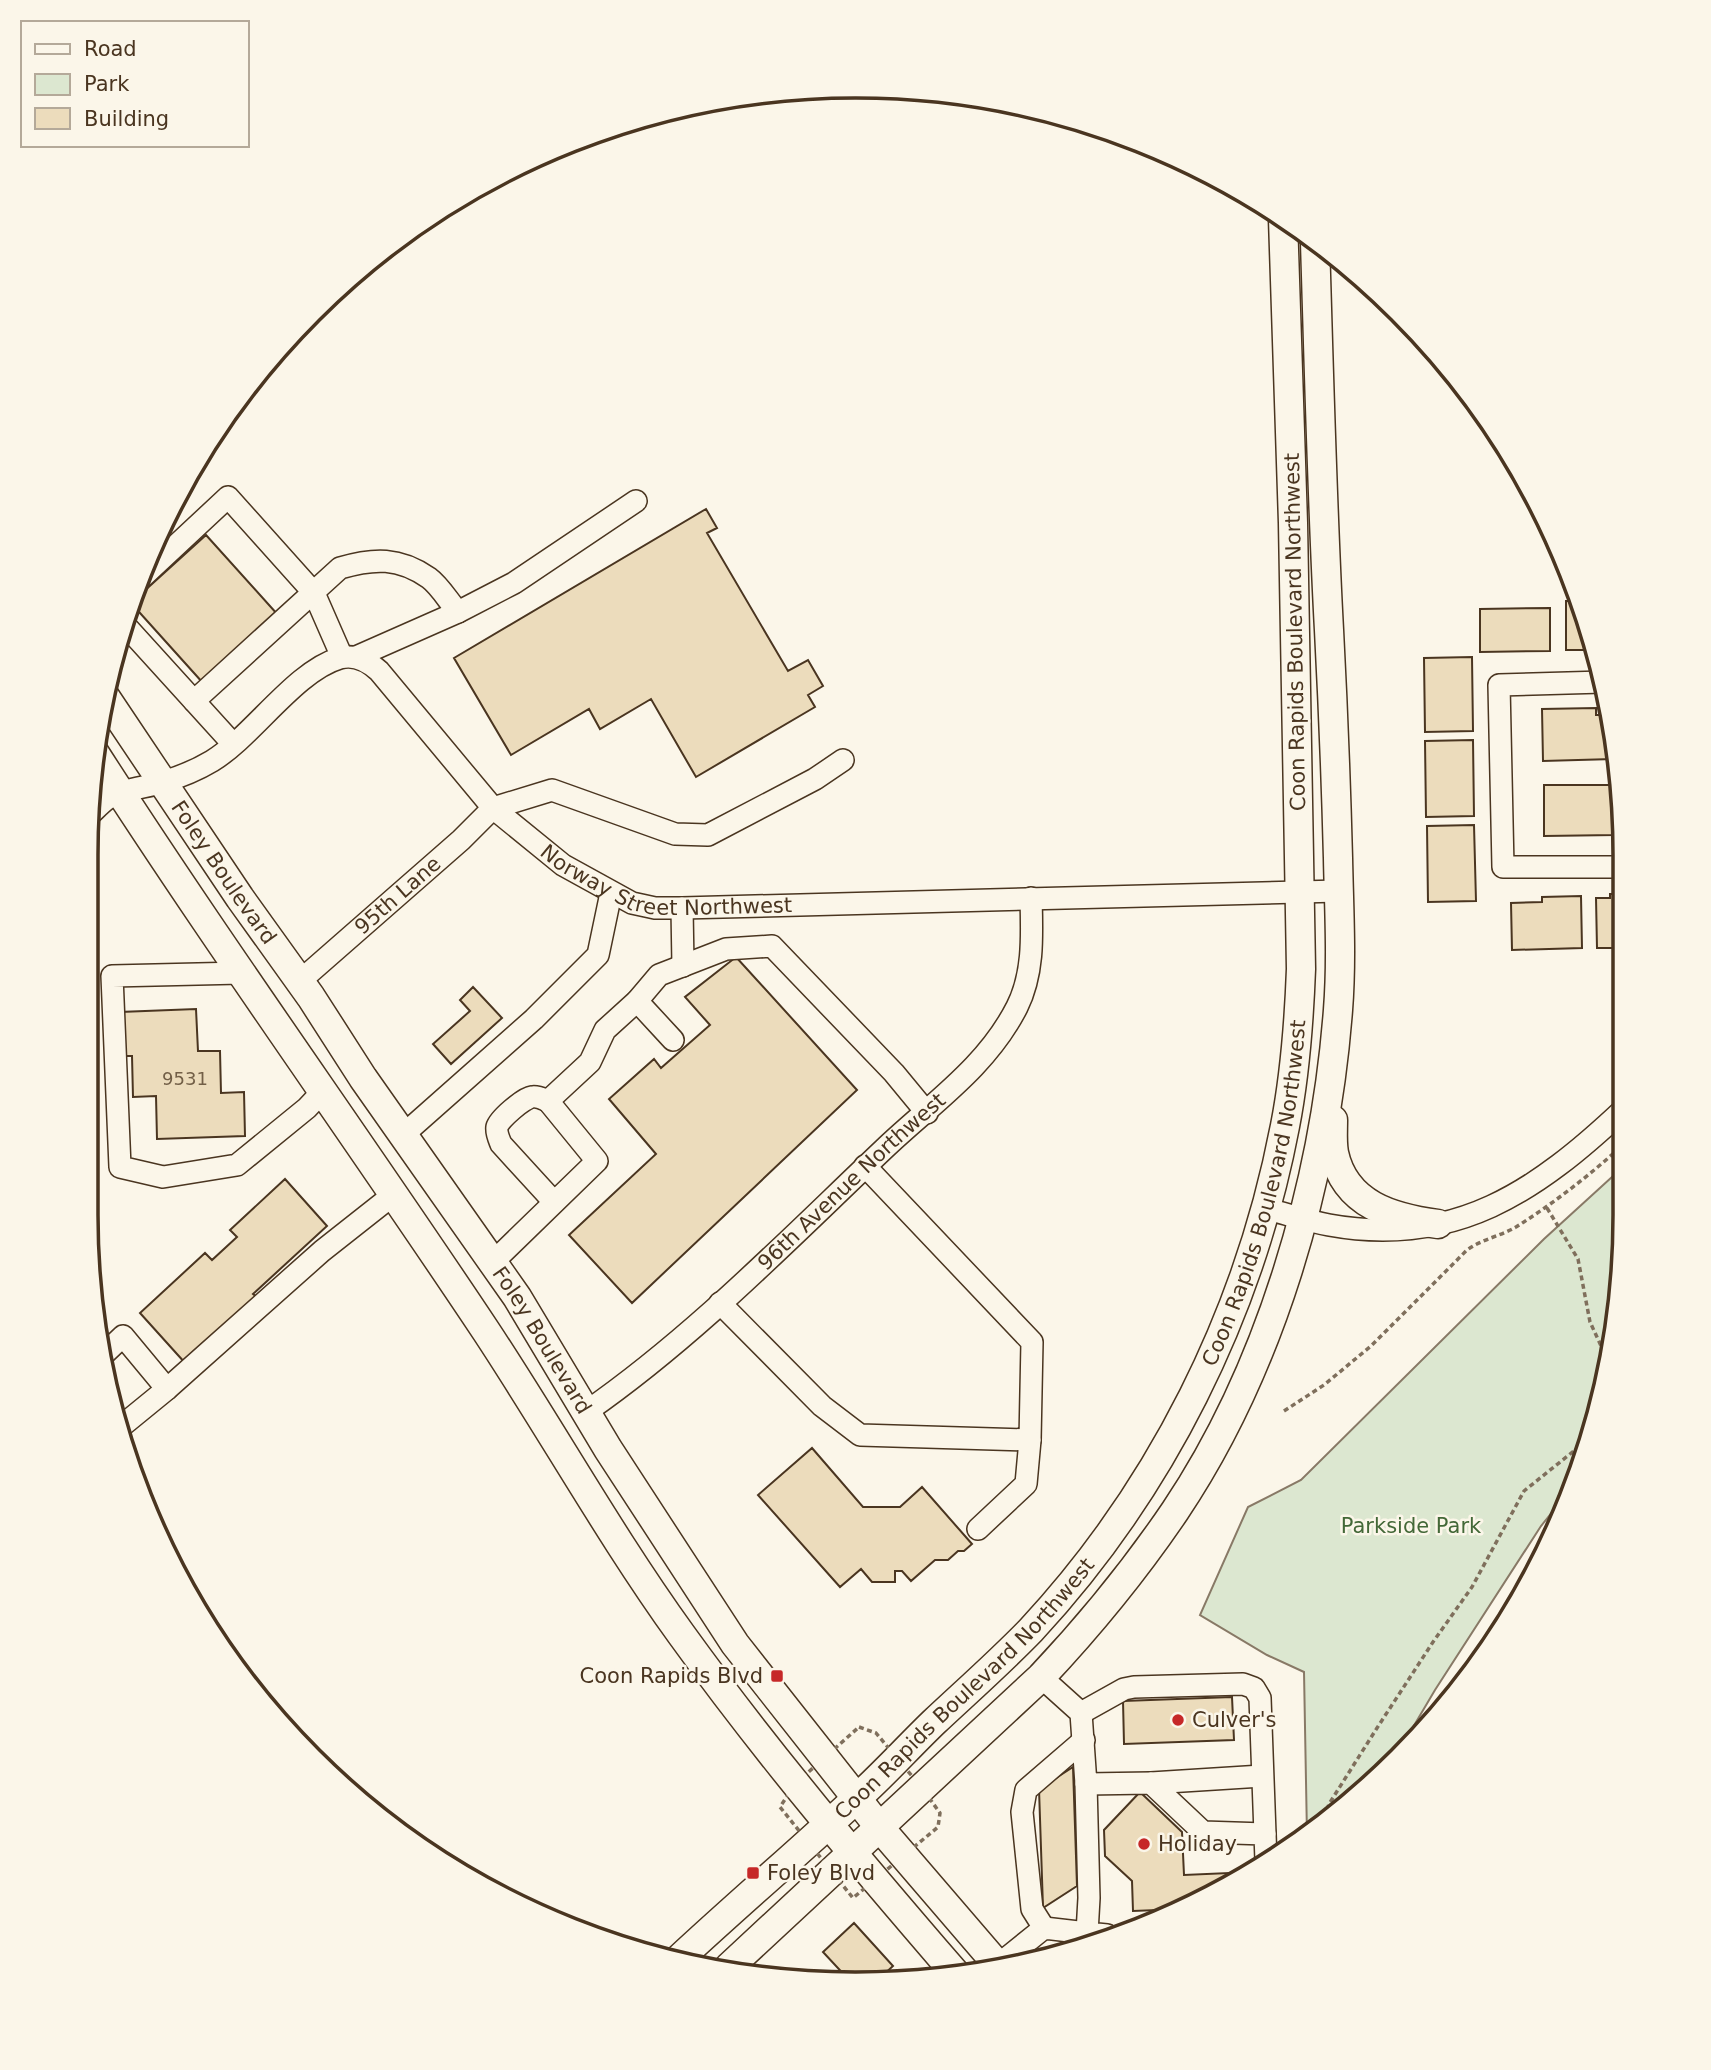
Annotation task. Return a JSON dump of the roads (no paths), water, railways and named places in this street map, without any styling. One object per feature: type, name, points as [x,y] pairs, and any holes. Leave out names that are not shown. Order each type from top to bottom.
[{"type":"main road","name":"Coon Rapids Boulevard Northwest","points":[[686,1952],[857,1798],[1031,1629],[1088,1562],[1138,1494],[1170,1441],[1217,1346],[1246,1274],[1267,1209],[1286,1123],[1301,969],[1293,523],[1283,231]]},
{"type":"main road","name":"Coon Rapids Boulevard Northwest","points":[[735,1962],[1041,1677],[1083,1632],[1176,1509],[1206,1459],[1236,1401],[1283,1288],[1304,1218],[1316,1161],[1338,1013],[1341,953],[1315,254]]},
{"type":"main road","name":"Foley Boulevard","points":[[113,708],[240,898],[300,981],[516,1297],[608,1449],[735,1644],[823,1759],[993,1959]]},
{"type":"main road","name":"Foley Boulevard","points":[[105,798],[241,973],[486,1332],[679,1632],[755,1735],[949,1966]]},
{"type":"main road","points":[[1333,1046],[1331,1102],[1334,1152],[1350,1187],[1362,1199],[1403,1220],[1438,1224]]},
{"type":"street","points":[[157,563],[228,497],[314,593],[349,657]]},
{"type":"street","points":[[105,798],[162,782],[214,760],[317,667],[349,657],[458,612],[514,583],[636,501]]},
{"type":"street","points":[[194,701],[340,568],[364,561],[392,560],[431,579],[458,612]]},
{"type":"street","points":[[132,633],[233,744]]},
{"type":"street","name":"Norway Street Northwest","points":[[349,657],[368,662],[379,671],[493,808],[563,864],[632,903],[654,908],[682,908],[1339,891]]},
{"type":"street","points":[[1592,682],[1499,685],[1503,867],[1613,867]]},
{"type":"street","points":[[493,808],[552,790],[675,834],[708,835],[816,779],[842,760]]},
{"type":"street","name":"95th Lane","points":[[300,981],[461,840],[493,808]]},
{"type":"street","points":[[403,1135],[534,1019],[598,956],[611,893]]},
{"type":"street","name":"96th Avenue Northwest","points":[[586,1412],[645,1368],[720,1303],[865,1166],[927,1113],[985,1056],[1018,1005],[1032,948],[1031,898]]},
{"type":"street","points":[[682,908],[683,966]]},
{"type":"street","points":[[548,1101],[590,1062],[605,1030],[637,1001],[659,975],[726,949],[772,946],[894,1073],[927,1113]]},
{"type":"street","points":[[241,973],[112,976],[120,1167],[163,1177],[237,1165],[307,1108],[322,1092]]},
{"type":"street","points":[[637,1001],[673,1040]]},
{"type":"street","points":[[492,1263],[597,1161],[548,1101],[528,1097],[502,1119],[497,1126],[497,1135],[501,1144],[554,1202]]},
{"type":"street","points":[[1267,1209],[1328,1225],[1354,1228],[1396,1229],[1438,1224],[1488,1208],[1518,1193],[1561,1165],[1613,1119]]},
{"type":"street","points":[[865,1166],[1032,1342],[1030,1440],[1026,1484],[978,1529]]},
{"type":"street","points":[[127,1422],[321,1251],[393,1195]]},
{"type":"street","points":[[720,1303],[822,1406],[860,1435],[1030,1440]]},
{"type":"street","points":[[110,1348],[123,1336],[167,1389]]},
{"type":"street","points":[[1041,1677],[1081,1713],[1089,1898],[1094,1934]]},
{"type":"street","points":[[1081,1713],[1125,1689],[1134,1687],[1243,1684],[1254,1688],[1260,1698],[1266,1851]]},
{"type":"street","points":[[1084,1740],[1026,1790],[1022,1812],[1032,1909],[1044,1928],[1087,1936]]},
{"type":"street","points":[[1086,1784],[1262,1776]]},
{"type":"street","points":[[1151,1783],[1203,1832],[1265,1834]]},
{"type":"street","points":[[1014,1955],[1044,1928]]},
{"type":"place","name":"Coon Rapids Blvd","points":[[777,1676]]},
{"type":"place","name":"Culver's","points":[[1178,1720]]},
{"type":"place","name":"Holiday","points":[[1144,1844]]},
{"type":"place","name":"Foley Blvd","points":[[753,1873]]},
{"type":"park label","name":"Parkside Park","points":[[1411,1526]]}]
